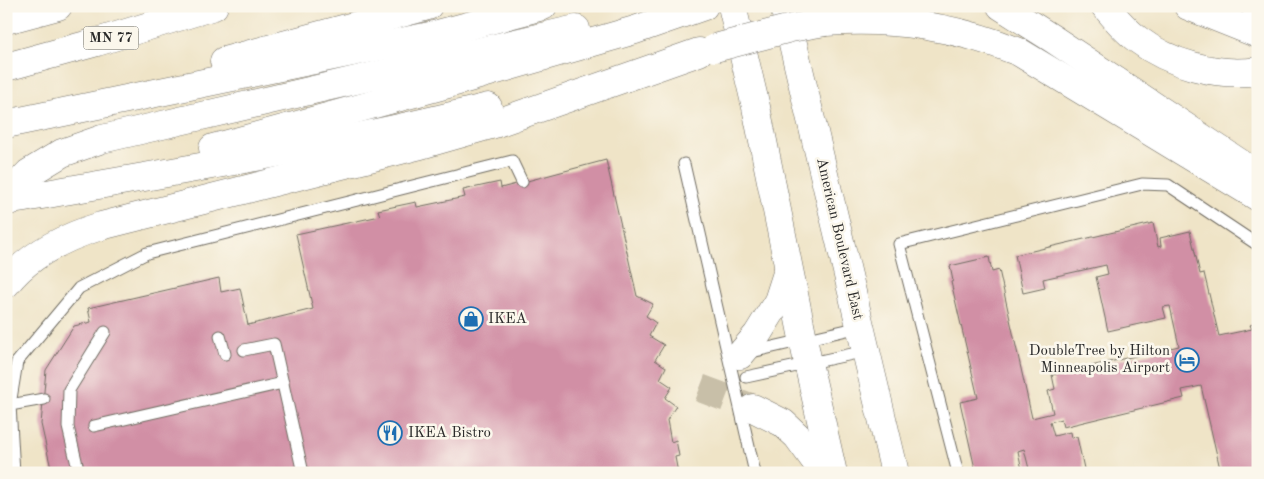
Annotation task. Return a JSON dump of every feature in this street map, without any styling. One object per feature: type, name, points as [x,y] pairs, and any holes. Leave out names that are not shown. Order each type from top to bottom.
[{"type":"main road","points":[[6,20],[58,6]]},
{"type":"main road","name":"MN 77","points":[[6,67],[214,6]]},
{"type":"main road","points":[[6,123],[349,26],[428,6]]},
{"type":"main road","points":[[6,123],[430,36],[543,6]]},
{"type":"main road","points":[[6,199],[245,140],[448,84],[688,6]]},
{"type":"main road","points":[[6,199],[29,173],[62,154],[102,139],[704,6]]},
{"type":"main road","points":[[732,6],[756,106],[806,352],[833,473]]},
{"type":"main road","name":"American Boulevard East","points":[[784,6],[895,473]]},
{"type":"main road","points":[[1000,6],[1258,175]]},
{"type":"main road","points":[[1105,6],[1137,39],[1173,59],[1209,69],[1248,72],[1258,70]]},
{"type":"main road","points":[[1188,6],[1258,34]]},
{"type":"main road","points":[[6,199],[229,162],[414,125],[790,28],[825,22],[855,20],[921,24],[987,39],[1019,52],[1258,197]]},
{"type":"main road","points":[[6,284],[34,256],[79,233],[417,146],[558,103],[707,50]]},
{"type":"main road","points":[[743,366],[757,335],[778,301],[789,268]]},
{"type":"main road","points":[[753,408],[783,422],[798,436],[824,473]]},
{"type":"lane","points":[[14,473],[10,405],[17,362],[79,288],[147,253],[512,161],[522,182]]},
{"type":"lane","points":[[684,164],[755,473]]},
{"type":"lane","points":[[958,473],[900,244],[1142,184],[1168,185],[1258,245]]},
{"type":"lane","points":[[78,473],[68,427],[68,390],[105,332]]},
{"type":"lane","points":[[220,336],[225,354]]},
{"type":"lane","points":[[743,366],[863,339]]},
{"type":"lane","points":[[743,366],[863,339]]},
{"type":"lane","points":[[244,350],[274,344],[302,473]]},
{"type":"lane","points":[[94,426],[282,383]]},
{"type":"lane","points":[[10,405],[44,399]]},
{"type":"building","name":"IKEA","points":[[606,160],[637,296],[653,304],[646,316],[656,323],[649,336],[664,345],[655,360],[666,367],[660,379],[672,387],[665,398],[676,406],[667,420],[671,442],[676,440],[679,456],[675,457],[678,473],[52,473],[41,424],[46,370],[74,326],[91,322],[88,308],[219,278],[221,292],[240,288],[248,325],[313,309],[296,234],[380,216],[378,210],[416,202],[417,207],[465,197],[463,190],[500,182],[501,188]]},
{"type":"building","name":"DoubleTree by Hilton Minneapolis Airport","points":[[1153,223],[1158,247],[1161,246],[1160,238],[1190,231],[1200,274],[1204,273],[1219,336],[1252,329],[1250,325],[1258,323],[1258,473],[1221,473],[1201,386],[1182,390],[1184,398],[1063,427],[1061,419],[1050,422],[1054,436],[1070,432],[1071,438],[1077,437],[1085,473],[1030,473],[1024,449],[1018,451],[1022,470],[1010,473],[976,473],[960,402],[978,398],[951,282],[953,281],[950,266],[989,257],[992,272],[999,270],[1032,418],[1053,413],[1048,391],[1055,389],[1052,375],[1179,346],[1170,306],[1163,307],[1166,318],[1108,331],[1096,277],[1108,274],[1106,265],[1043,279],[1045,288],[1023,293],[1015,255]]},
{"type":"tunnel","points":[[700,388],[753,408]]},
{"type":"place","name":"IKEA","points":[[471,319]]},
{"type":"place","name":"DoubleTree by Hilton Minneapolis Airport","points":[[1187,360]]},
{"type":"place","name":"IKEA Bistro","points":[[390,433]]}]
